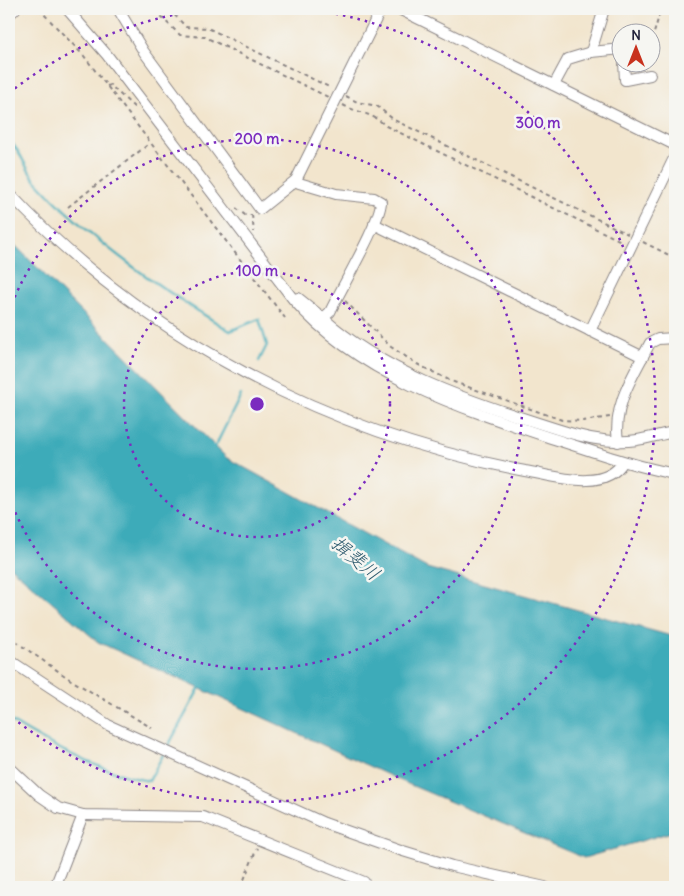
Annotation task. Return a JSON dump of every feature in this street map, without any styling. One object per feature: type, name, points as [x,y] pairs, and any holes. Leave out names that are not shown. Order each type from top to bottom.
[{"type":"street","points":[[9,13],[14,9]]},
{"type":"street","points":[[67,9],[107,54],[293,299],[308,317],[343,346],[413,386],[469,412],[623,462],[675,474]]},
{"type":"street","points":[[118,9],[144,52],[260,209],[296,180],[382,9]]},
{"type":"street","points":[[398,9],[675,145]]},
{"type":"street","points":[[591,52],[604,9]]},
{"type":"street","points":[[554,85],[568,59],[591,52],[612,50]]},
{"type":"street","points":[[625,72],[625,80],[650,75]]},
{"type":"street","points":[[590,331],[675,156]]},
{"type":"street","points":[[296,180],[299,183],[336,194],[374,198],[381,202],[381,209],[330,312],[323,318]]},
{"type":"street","points":[[9,193],[32,218],[108,284],[188,341],[267,386],[346,420],[415,444],[483,462],[559,477],[589,480],[607,477],[618,471],[623,462]]},
{"type":"street","points":[[374,224],[643,356]]},
{"type":"street","points":[[293,299],[298,298],[340,333],[370,352],[431,384],[500,411],[584,437],[618,442],[675,432]]},
{"type":"street","points":[[618,442],[615,427],[618,409],[650,343],[658,339],[675,338]]},
{"type":"street","points":[[9,660],[108,725],[324,823],[452,866],[545,887]]},
{"type":"street","points":[[9,767],[39,795],[58,808],[83,815],[203,817],[364,882],[362,887]]},
{"type":"street","points":[[55,887],[83,815]]},
{"type":"path","points":[[39,9],[84,56],[285,318]]},
{"type":"path","points":[[147,9],[159,14],[183,37],[205,37],[338,97],[377,106],[394,120],[634,242]]},
{"type":"path","points":[[169,9],[186,28],[208,28],[338,97],[354,111],[375,116],[386,126],[634,242],[675,258]]},
{"type":"path","points":[[657,22],[661,9]]},
{"type":"path","points":[[68,207],[150,143]]},
{"type":"path","points":[[254,235],[252,215],[259,207]]},
{"type":"path","points":[[338,294],[392,347],[417,364],[451,381],[570,421],[617,416]]},
{"type":"path","points":[[9,637],[71,680],[152,728]]},
{"type":"path","points":[[241,887],[259,841]]},
{"type":"water","name":"揖斐川","points":[[9,239],[227,458],[427,568],[675,637],[675,831],[584,858],[408,784],[98,642],[9,566]]},
{"type":"waterway","points":[[9,140],[18,151],[32,176],[58,203],[104,244],[153,281],[230,331],[259,319],[267,345],[259,361]]},
{"type":"waterway","points":[[214,449],[241,395]]},
{"type":"waterway","points":[[167,748],[199,689]]},
{"type":"waterway","points":[[9,720],[41,739],[76,756],[113,771],[149,781],[164,753]]}]
